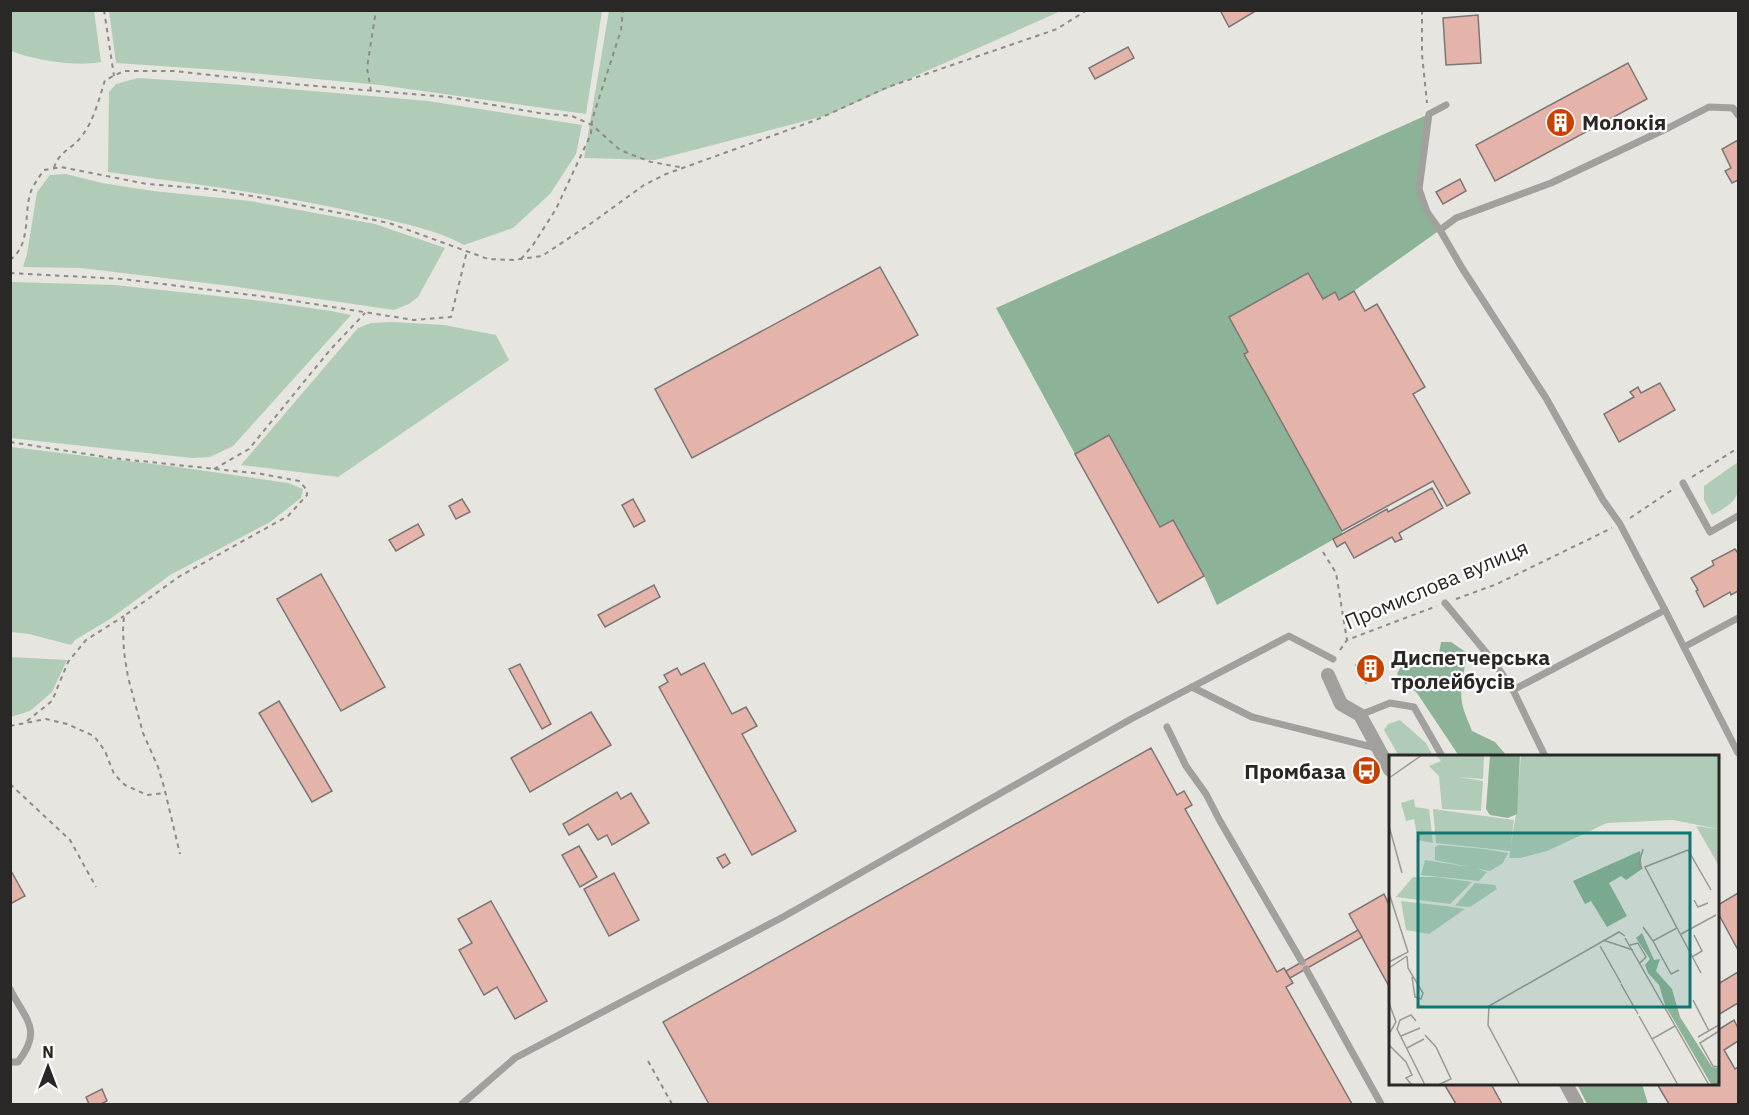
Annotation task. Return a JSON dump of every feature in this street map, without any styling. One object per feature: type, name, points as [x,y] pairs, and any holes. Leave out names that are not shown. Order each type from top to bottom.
[{"type":"street","points":[[1328,675],[1341,704],[1360,715],[1389,768]]},
{"type":"street","points":[[1567,1085],[1577,1104]]},
{"type":"lane","points":[[1446,105],[1429,114],[1419,189],[1427,212],[1546,398],[1603,500],[1620,524],[1738,753]]},
{"type":"lane","points":[[1440,230],[1455,218],[1551,183],[1708,107],[1733,108],[1738,115]]},
{"type":"lane","points":[[1683,483],[1710,532],[1738,516]]},
{"type":"lane","points":[[1445,603],[1494,662],[1513,690],[1545,755]]},
{"type":"lane","points":[[1513,690],[1665,610]]},
{"type":"lane","points":[[1684,647],[1738,618]]},
{"type":"lane","points":[[462,1104],[515,1058],[783,917],[1131,719],[1288,636],[1333,660]]},
{"type":"lane","points":[[1191,687],[1251,717],[1379,749]]},
{"type":"lane","points":[[1360,715],[1390,703],[1414,707],[1441,755]]},
{"type":"lane","points":[[1167,727],[1186,766],[1206,794],[1381,1104]]},
{"type":"lane","points":[[10,989],[32,1029],[29,1047],[18,1062],[10,1062]]},
{"type":"path","points":[[104,10],[114,76]]},
{"type":"path","points":[[371,92],[368,68],[375,10]]},
{"type":"path","points":[[520,259],[533,245],[556,209],[591,134],[596,110],[621,30],[623,10]]},
{"type":"path","points":[[10,260],[14,258],[24,240],[30,193],[44,170],[62,167],[147,184],[209,189],[389,223],[488,259],[542,256],[644,185],[683,168],[816,120],[888,87],[1058,29],[1087,10]]},
{"type":"path","points":[[1422,10],[1422,54],[1429,114]]},
{"type":"path","points":[[54,168],[57,159],[81,137],[95,111],[105,80],[124,70],[174,71],[371,92],[448,97],[540,113],[572,116],[592,125],[620,150],[651,162],[683,168]]},
{"type":"path","points":[[10,273],[122,279],[276,298],[414,320],[451,316],[467,251]]},
{"type":"path","points":[[214,469],[249,449],[330,350],[365,313]]},
{"type":"path","points":[[10,442],[112,458],[262,474],[299,481],[307,490],[307,495],[288,516],[180,576],[86,640],[68,662],[52,701],[25,723]]},
{"type":"path","name":"Промислова вулиця","points":[[1333,660],[1347,640],[1497,584],[1620,524],[1738,448]]},
{"type":"path","points":[[1323,552],[1336,573],[1347,640]]},
{"type":"path","points":[[124,616],[124,652],[128,677],[143,733],[158,767],[180,854]]},
{"type":"path","points":[[10,726],[46,719],[67,724],[94,736],[105,751],[114,774],[125,785],[147,795],[165,793]]},
{"type":"path","points":[[10,784],[70,840],[96,887]]},
{"type":"path","points":[[648,1061],[672,1104]]},
{"type":"green space","points":[[109,10],[602,11],[586,114],[380,85],[116,63]]},
{"type":"green space","points":[[10,11],[94,11],[101,62],[80,64],[55,62],[11,51]]},
{"type":"green space","points":[[609,11],[1061,11],[828,115],[655,160],[584,158]]},
{"type":"green space","points":[[138,78],[428,101],[582,125],[576,154],[550,194],[513,228],[464,245],[421,228],[343,209],[243,191],[108,172],[109,92],[116,84]]},
{"type":"green space","points":[[1429,114],[1419,189],[1440,230],[1339,300],[1335,292],[1323,299],[1308,273],[1229,317],[1248,352],[1245,354],[1343,534],[1217,605],[1204,576],[1173,521],[1160,527],[1109,436],[1075,454],[996,308]]},
{"type":"green space","points":[[66,174],[102,183],[250,201],[375,224],[445,248],[418,297],[409,304],[394,310],[231,286],[81,268],[23,267],[37,192],[50,175]]},
{"type":"green space","points":[[11,282],[115,285],[262,301],[351,315],[233,446],[210,457],[192,458],[11,438]]},
{"type":"green space","points":[[371,323],[444,325],[496,335],[509,360],[338,477],[241,465],[358,328]]},
{"type":"green space","points":[[11,447],[178,467],[288,483],[303,489],[301,498],[270,522],[170,575],[71,645],[29,634],[11,632]]},
{"type":"green space","points":[[1738,462],[1737,494],[1734,500],[1712,515],[1704,500],[1704,486]]},
{"type":"green space","points":[[1441,642],[1451,642],[1467,653],[1462,687],[1465,713],[1472,731],[1495,742],[1506,755],[1458,755],[1417,693],[1397,674],[1405,658],[1438,659]]},
{"type":"green space","points":[[10,657],[67,660],[52,692],[30,711],[11,717]]},
{"type":"green space","points":[[1400,720],[1426,743],[1432,755],[1398,755],[1384,730],[1388,724]]},
{"type":"green space","points":[[1578,1085],[1642,1085],[1648,1104],[1587,1104]]},
{"type":"building","points":[[1220,10],[1257,10],[1229,27]]},
{"type":"building","points":[[1478,15],[1481,63],[1446,65],[1443,18]]},
{"type":"building","points":[[1128,47],[1134,58],[1095,79],[1089,68]]},
{"type":"building","name":"Молокія","points":[[1628,63],[1647,99],[1495,181],[1476,145]]},
{"type":"building","points":[[1738,140],[1738,180],[1732,183],[1725,171],[1731,168],[1722,149]]},
{"type":"building","points":[[1460,179],[1466,191],[1443,204],[1436,192]]},
{"type":"building","points":[[880,267],[918,335],[692,458],[655,389]]},
{"type":"building","points":[[1308,273],[1323,299],[1335,292],[1339,300],[1354,291],[1365,311],[1377,304],[1425,387],[1413,394],[1470,493],[1447,506],[1433,481],[1342,531],[1244,354],[1248,352],[1229,317]]},
{"type":"building","points":[[1660,383],[1675,410],[1619,442],[1604,414],[1634,397],[1630,392],[1638,387],[1641,393]]},
{"type":"building","points":[[1109,435],[1160,527],[1173,520],[1204,576],[1158,603],[1075,454]]},
{"type":"building","points":[[1432,488],[1443,508],[1399,533],[1402,539],[1395,542],[1392,537],[1354,558],[1345,542],[1337,547],[1333,539],[1387,509],[1388,512]]},
{"type":"building","points":[[462,499],[470,512],[456,519],[449,506]]},
{"type":"building","points":[[633,499],[645,521],[634,527],[622,505]]},
{"type":"building","points":[[418,524],[424,535],[396,551],[389,540]]},
{"type":"building","points":[[1735,549],[1738,552],[1738,591],[1731,595],[1730,592],[1704,607],[1691,578],[1714,565],[1712,561]]},
{"type":"building","points":[[321,574],[385,687],[341,711],[277,599]]},
{"type":"building","points":[[654,585],[660,597],[605,627],[598,615]]},
{"type":"building","name":"Диспетчерська тролейбусів","points":[[1373,656],[1383,673],[1366,683],[1356,665]]},
{"type":"building","points":[[704,663],[732,714],[746,707],[757,726],[742,734],[796,831],[752,855],[659,687],[668,682],[664,675],[677,668],[681,675]]},
{"type":"building","points":[[520,664],[551,724],[542,729],[509,669]]},
{"type":"building","points":[[279,701],[332,791],[312,802],[259,713]]},
{"type":"building","points":[[591,712],[611,745],[530,792],[511,758]]},
{"type":"building","points":[[1151,748],[1177,795],[1184,791],[1192,805],[1185,809],[1277,972],[1284,968],[1293,983],[1286,987],[1352,1104],[709,1104],[663,1022]]},
{"type":"building","points":[[617,792],[621,799],[631,793],[649,823],[612,845],[607,835],[598,840],[588,824],[569,835],[563,824]]},
{"type":"building","points":[[579,846],[597,877],[580,887],[562,855]]},
{"type":"building","points":[[725,854],[730,863],[723,868],[717,858]]},
{"type":"building","points":[[10,869],[25,896],[10,904]]},
{"type":"building","points":[[614,873],[639,920],[609,936],[584,889]]},
{"type":"building","points":[[1738,893],[1738,950],[1719,915],[1719,904]]},
{"type":"building","points":[[1384,894],[1389,905],[1389,986],[1349,914]]},
{"type":"building","points":[[491,901],[547,1001],[515,1019],[497,987],[484,995],[459,950],[472,943],[458,919]]},
{"type":"building","points":[[1358,930],[1362,937],[1290,978],[1286,971]]},
{"type":"building","points":[[1738,972],[1738,1003],[1719,1014],[1719,983]]},
{"type":"building","points":[[1734,1020],[1738,1028],[1738,1041],[1724,1050],[1735,1069],[1738,1067],[1738,1104],[1669,1104],[1658,1085],[1719,1085],[1719,1029]]},
{"type":"building","points":[[1445,1085],[1492,1085],[1502,1104],[1456,1104]]},
{"type":"building","points":[[102,1089],[107,1101],[101,1104],[89,1104],[86,1097]]},
{"type":"place","name":"Молокія","points":[[1561,122]]},
{"type":"place","name":"Диспетчерська тролейбусів","points":[[1370,669]]},
{"type":"place","name":"Промбаза","points":[[1367,771]]}]
